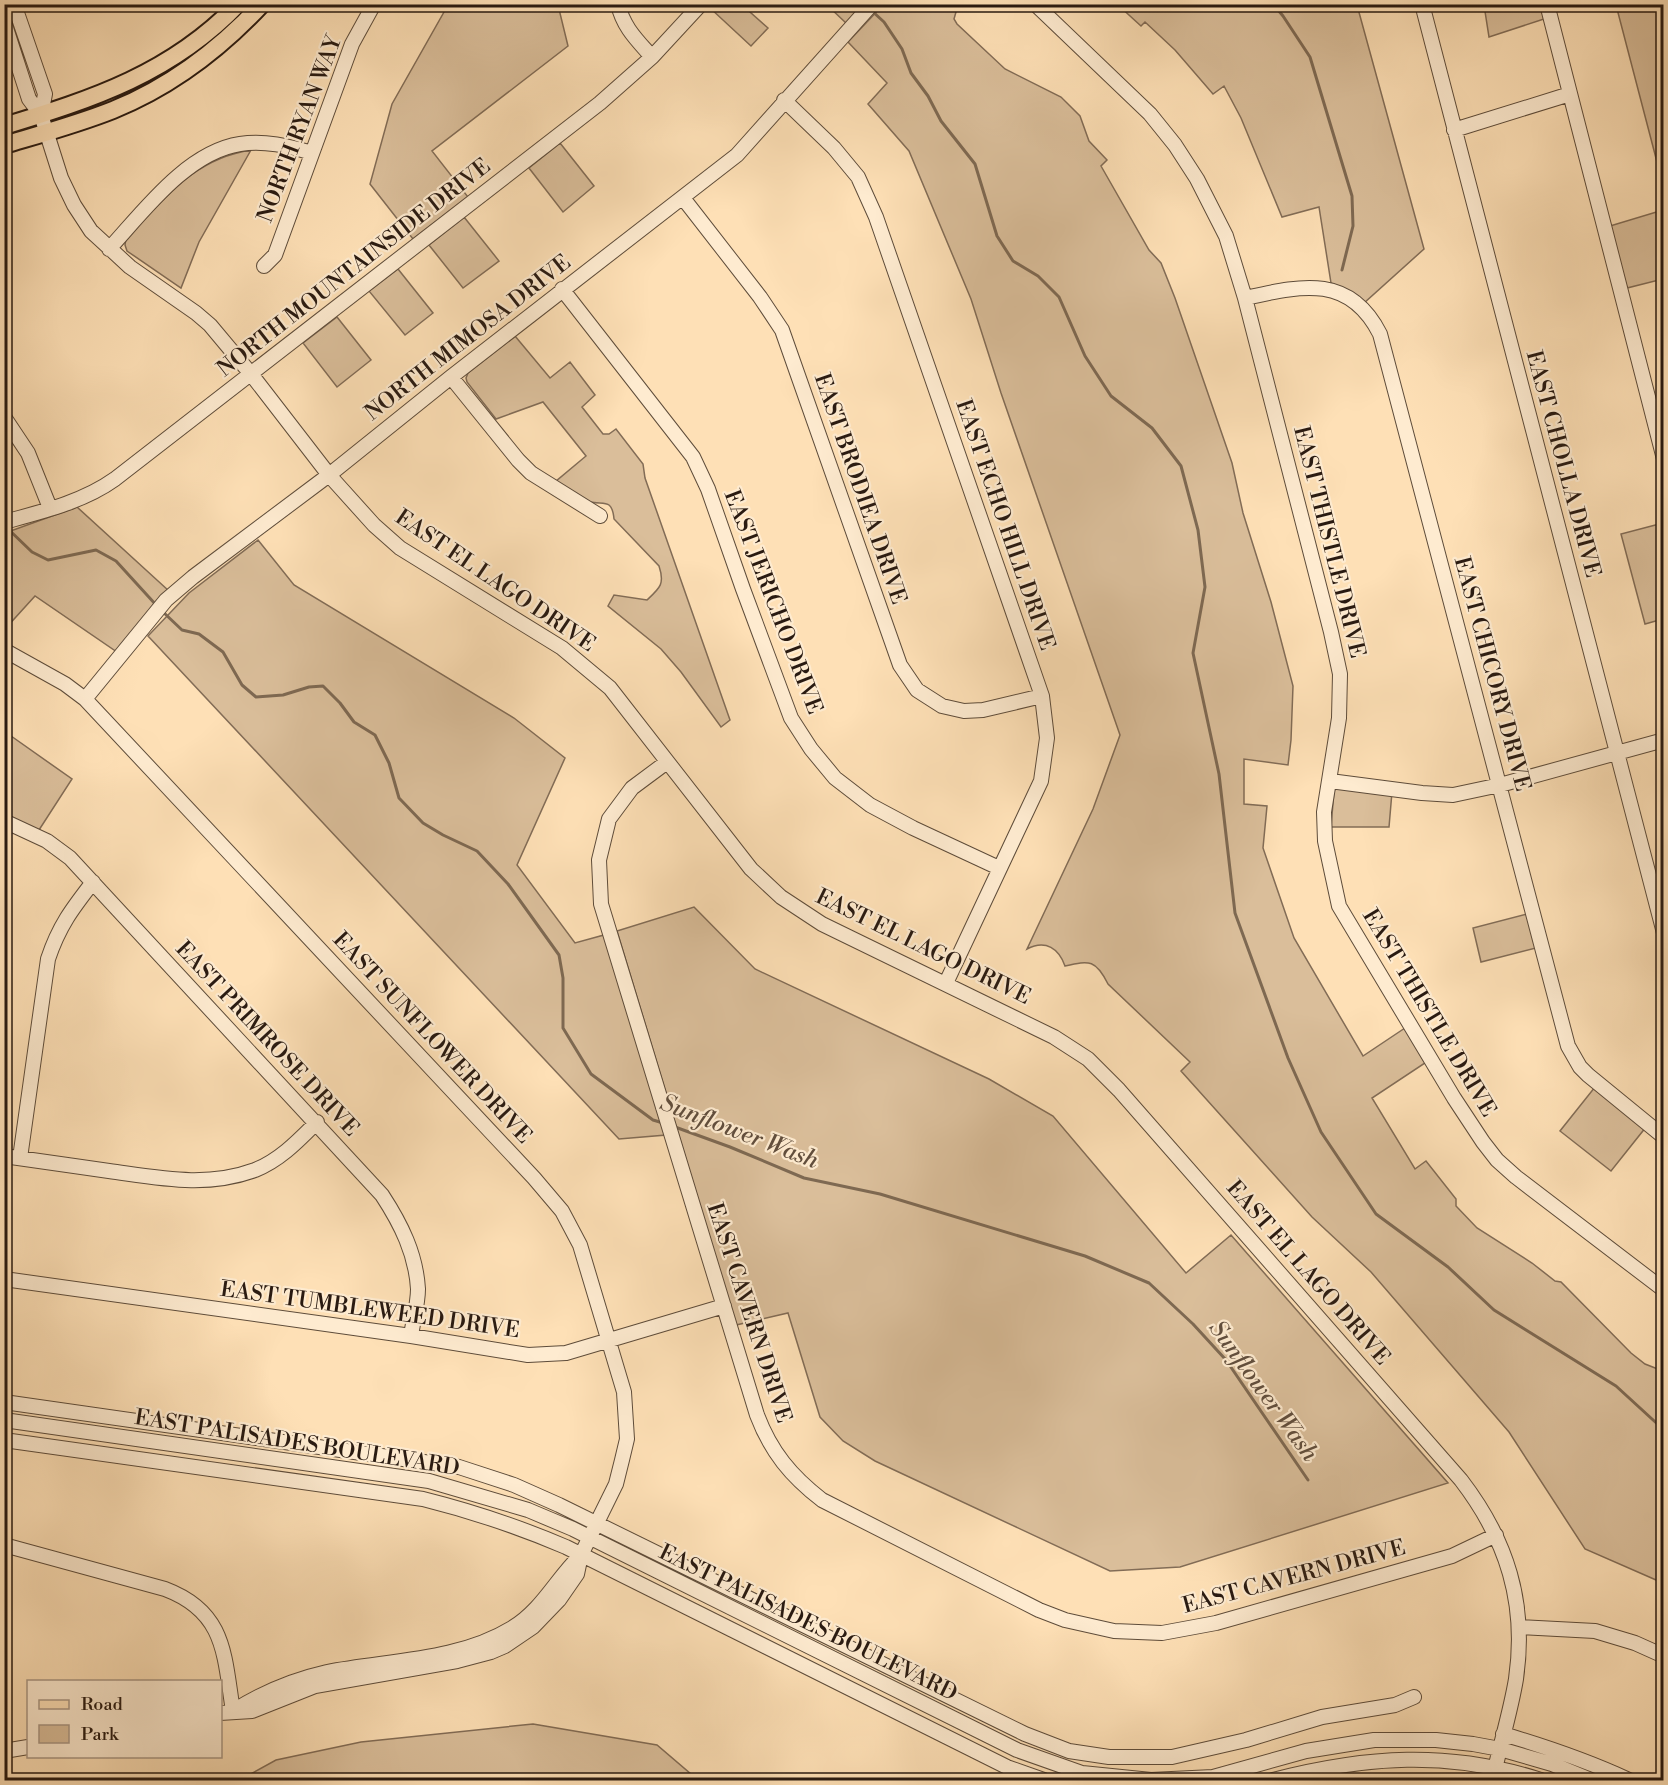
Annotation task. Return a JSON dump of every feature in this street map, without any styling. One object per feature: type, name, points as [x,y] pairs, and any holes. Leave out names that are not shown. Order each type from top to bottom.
[{"type":"main road","points":[[4,126],[112,90],[154,69],[196,42],[238,4]]},
{"type":"main road","points":[[4,145],[115,109],[164,84],[213,50],[261,4]]},
{"type":"street","name":"EAST EL LAGO DRIVE","points":[[14,4],[45,94],[41,115]]},
{"type":"street","name":"NORTH RYAN WAY","points":[[264,266],[275,255],[352,44],[374,4]]},
{"type":"street","points":[[618,4],[620,15],[632,35],[652,57]]},
{"type":"street","name":"NORTH MOUNTAINSIDE DRIVE","points":[[4,522],[80,498],[105,486],[600,103],[652,57],[701,4]]},
{"type":"street","name":"NORTH MIMOSA DRIVE","points":[[85,699],[166,600],[197,574],[329,475],[451,376],[737,155],[872,4]]},
{"type":"street","name":"EAST THISTLE DRIVE","points":[[1035,4],[1150,114],[1175,145],[1197,179],[1226,236],[1245,297],[1340,674],[1339,718],[1324,812],[1325,841],[1339,906],[1454,1098],[1482,1142],[1497,1160],[1664,1290]]},
{"type":"street","name":"EAST CHOLLA DRIVE","points":[[1422,4],[1664,933]]},
{"type":"street","points":[[1547,4],[1664,459]]},
{"type":"street","name":"EAST EL LAGO DRIVE","points":[[4,22],[29,99],[41,115],[61,178],[91,231],[130,267],[203,319],[251,374],[329,475],[374,525],[400,548],[562,648],[596,675],[610,688],[752,869],[781,897],[822,924],[1054,1037],[1101,1071],[1461,1480],[1496,1535],[1514,1584],[1519,1627],[1515,1681],[1495,1769]]},
{"type":"street","points":[[1455,130],[1570,94]]},
{"type":"street","name":"EAST ECHO HILL DRIVE","points":[[784,100],[834,148],[858,177],[876,217],[1042,696],[1047,738],[1041,781],[946,983]]},
{"type":"street","points":[[109,249],[168,185],[190,167],[218,150],[239,144],[258,143],[312,153]]},
{"type":"street","name":"EAST BRODIEA DRIVE","points":[[683,198],[760,297],[782,330],[900,665],[917,690],[942,706],[964,711],[983,710],[1042,696]]},
{"type":"street","name":"EAST CHICORY DRIVE","points":[[1245,297],[1297,287],[1328,289],[1362,308],[1373,320],[1380,334],[1568,1046],[1580,1067],[1597,1084],[1664,1137]]},
{"type":"street","name":"EAST JERICHO DRIVE","points":[[562,289],[693,457],[708,489],[791,718],[811,749],[835,778],[870,806],[999,868]]},
{"type":"street","points":[[451,376],[531,473],[600,516]]},
{"type":"street","points":[[4,417],[31,459],[50,508]]},
{"type":"street","name":"EAST SUNFLOWER DRIVE","points":[[4,650],[65,684],[85,699],[534,1178],[562,1211],[580,1245],[624,1392],[627,1439],[616,1484],[581,1555],[568,1567],[554,1588],[532,1613],[473,1652],[460,1650],[361,1672],[309,1677],[227,1712]]},
{"type":"street","points":[[1330,782],[1452,795],[1500,786],[1664,740]]},
{"type":"street","name":"EAST CAVERN DRIVE","points":[[667,762],[632,788],[609,819],[599,860],[601,904],[765,1436],[787,1469],[803,1485],[822,1500],[1039,1610],[1065,1620],[1114,1631],[1162,1633],[1216,1623],[1452,1556],[1496,1535]]},
{"type":"street","name":"EAST PRIMROSE DRIVE","points":[[4,821],[47,841],[70,858],[317,1122],[382,1195],[401,1225],[414,1260],[418,1291],[411,1336]]},
{"type":"street","points":[[20,1158],[48,959],[57,933],[93,882]]},
{"type":"street","points":[[186,1007],[197,996]]},
{"type":"street","points":[[4,1156],[179,1181],[218,1179],[255,1170],[272,1161],[290,1149],[317,1122]]},
{"type":"street","name":"EAST TUMBLEWEED DRIVE","points":[[4,1279],[411,1336],[528,1355],[566,1353],[724,1306]]},
{"type":"street","points":[[4,1402],[383,1454],[459,1467],[514,1485],[597,1522],[1004,1724],[1069,1751],[1109,1757],[1172,1757],[1246,1740],[1322,1717],[1395,1705],[1414,1697]]},
{"type":"street","name":"EAST PALISADES BOULEVARD","points":[[4,1420],[429,1481],[528,1510],[573,1529],[1017,1750],[1082,1773],[1151,1780],[1213,1777],[1306,1751],[1374,1740],[1436,1740],[1500,1749],[1552,1764],[1591,1780]]},
{"type":"street","name":"EAST PALISADES BOULEVARD","points":[[4,1440],[423,1499],[517,1526],[581,1555],[1007,1767],[1044,1780]]},
{"type":"street","points":[[4,1545],[165,1589],[188,1600],[211,1623],[221,1639],[227,1712]]},
{"type":"street","points":[[1519,1627],[1595,1631],[1635,1643],[1664,1656]]},
{"type":"street","points":[[1503,1734],[1557,1750],[1629,1780]]},
{"type":"street","points":[[4,1751],[27,1747]]},
{"type":"street","points":[[1274,1780],[1308,1771],[1376,1760],[1427,1759],[1495,1769],[1540,1780]]},
{"type":"green space","points":[[713,4],[742,5],[768,28],[751,46],[710,8]]},
{"type":"green space","points":[[448,5],[558,5],[568,46],[432,151],[468,197],[413,239],[370,184],[392,104]]},
{"type":"green space","points":[[827,5],[865,5],[847,24]]},
{"type":"green space","points":[[883,5],[958,5],[954,19],[957,24],[1005,69],[1061,97],[1080,116],[1089,141],[1107,160],[1101,166],[1149,250],[1161,263],[1232,463],[1243,513],[1271,602],[1293,686],[1288,765],[1244,759],[1244,804],[1267,806],[1263,848],[1294,938],[1363,1056],[1405,1028],[1425,1063],[1372,1098],[1415,1169],[1426,1161],[1456,1199],[1456,1206],[1477,1228],[1532,1263],[1555,1281],[1561,1282],[1631,1353],[1645,1364],[1663,1371],[1663,1583],[1585,1549],[1509,1432],[1371,1272],[1312,1217],[1181,1071],[1190,1062],[1108,984],[1096,966],[1081,963],[1065,966],[1051,947],[1040,945],[1027,949],[1093,809],[1120,735],[1001,393],[971,299],[909,151],[868,104],[887,83],[848,42]]},
{"type":"green space","points":[[1118,5],[1357,5],[1424,249],[1364,303],[1348,291],[1331,283],[1319,207],[1282,217],[1241,118],[1224,86],[1213,94],[1175,50],[1145,22],[1141,26]]},
{"type":"green space","points":[[1484,5],[1541,5],[1544,19],[1489,37]]},
{"type":"green space","points":[[1616,5],[1663,5],[1663,185]]},
{"type":"green space","points":[[560,143],[594,186],[563,212],[529,168]]},
{"type":"green space","points":[[251,150],[199,242],[181,288],[127,251],[126,238],[182,182],[213,162]]},
{"type":"green space","points":[[1663,210],[1663,279],[1627,288],[1610,226]]},
{"type":"green space","points":[[464,217],[499,261],[463,288],[429,245]]},
{"type":"green space","points":[[398,269],[433,313],[405,335],[369,291]]},
{"type":"green space","points":[[337,317],[371,360],[337,387],[303,343]]},
{"type":"green space","points":[[515,336],[550,378],[570,362],[595,395],[582,407],[603,434],[609,434],[616,429],[643,464],[645,478],[730,720],[721,727],[681,672],[661,649],[608,606],[614,595],[647,600],[660,585],[661,572],[659,566],[614,519],[609,505],[585,501],[555,482],[586,456],[543,402],[496,419],[467,382],[468,373]]},
{"type":"green space","points":[[77,507],[169,591],[117,652],[35,596],[5,629],[5,533]]},
{"type":"green space","points":[[1663,523],[1663,619],[1645,624],[1621,534]]},
{"type":"green space","points":[[258,540],[294,585],[514,718],[565,758],[517,865],[575,943],[604,935],[666,1135],[619,1139],[148,636],[189,593]]},
{"type":"green space","points":[[4,731],[72,779],[39,830],[5,817]]},
{"type":"green space","points":[[1337,787],[1392,792],[1389,827],[1331,827],[1334,791]]},
{"type":"green space","points":[[694,907],[755,969],[989,1079],[1053,1116],[1186,1273],[1231,1235],[1448,1483],[1180,1567],[1110,1571],[875,1461],[843,1441],[820,1417],[788,1313],[736,1325],[617,931]]},
{"type":"green space","points":[[1527,914],[1536,948],[1481,962],[1473,928]]},
{"type":"green space","points":[[1595,1087],[1646,1127],[1611,1171],[1560,1131]]},
{"type":"green space","points":[[533,1724],[657,1745],[698,1780],[220,1780],[249,1775],[276,1760],[361,1742]]},
{"type":"waterway","points":[[1273,4],[1310,57],[1352,196],[1353,226],[1342,270]]},
{"type":"waterway","points":[[872,11],[884,22],[902,49],[911,73],[928,96],[941,121],[975,164],[997,236],[1013,261],[1038,276],[1059,297],[1085,356],[1111,396],[1152,428],[1181,466],[1198,530],[1205,587],[1193,653],[1219,774],[1235,913],[1288,1058],[1321,1132],[1376,1214],[1448,1267],[1494,1310],[1616,1386],[1664,1430]]},
{"type":"waterway","name":"Sunflower Wash","points":[[5,526],[32,552],[48,560],[96,550],[116,561],[157,606]]},
{"type":"waterway","name":"Sunflower Wash","points":[[162,611],[182,630],[199,634],[223,652],[242,685],[256,697],[283,695],[309,687],[323,686],[354,722],[375,735],[389,763],[399,798],[423,823],[477,851],[508,884],[559,955],[563,978],[563,1028],[591,1074],[653,1120],[663,1123]]},
{"type":"waterway","name":"Sunflower Wash","points":[[675,1127],[804,1178],[880,1194],[1085,1256],[1149,1283],[1193,1324],[1226,1360],[1308,1480]]}]
